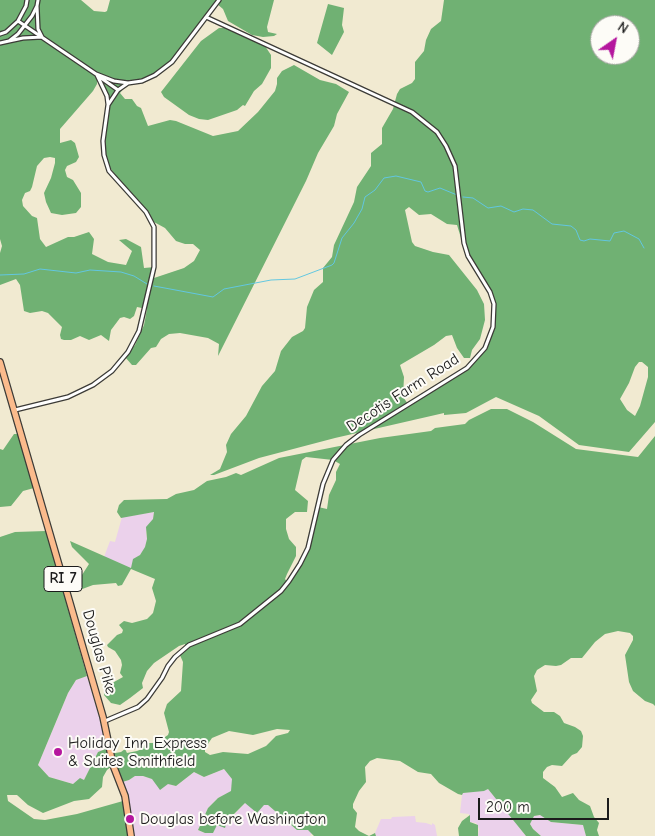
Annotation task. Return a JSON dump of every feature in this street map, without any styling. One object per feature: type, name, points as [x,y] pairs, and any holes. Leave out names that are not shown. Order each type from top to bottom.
[{"type":"main road","name":"Douglas Pike","points":[[0,362],[104,721],[113,765],[125,796],[132,836]]},
{"type":"street","points":[[0,34],[6,32],[18,21],[27,0]]},
{"type":"street","points":[[38,0],[36,18],[42,37]]},
{"type":"street","points":[[108,105],[118,90],[128,84],[149,78],[168,66],[219,0]]},
{"type":"street","points":[[9,41],[25,26],[37,6]]},
{"type":"street","name":"Decotis Farm Road","points":[[104,721],[138,706],[147,699],[175,657],[190,645],[240,624],[281,591],[300,564],[308,548],[321,492],[332,460],[359,435],[468,368],[485,348],[494,321],[494,304],[490,292],[468,256],[464,243],[455,166],[437,132],[412,112],[206,17]]},
{"type":"street","points":[[18,21],[118,90]]},
{"type":"street","points":[[0,44],[23,38],[42,37]]},
{"type":"street","points":[[96,74],[128,84]]},
{"type":"street","points":[[15,410],[68,397],[93,385],[112,371],[128,352],[139,331],[154,267],[154,227],[146,212],[109,171],[104,155],[107,96],[96,74]]},
{"type":"shaded area","points":[[154,512],[153,519],[146,532],[145,548],[131,568],[104,557],[110,541],[115,542],[122,517]]},
{"type":"shaded area","points":[[87,676],[108,748],[98,752],[84,780],[73,784],[49,777],[38,765],[68,693],[76,680]]},
{"type":"shaded area","points":[[224,769],[233,779],[231,792],[218,798],[208,808],[198,830],[205,833],[213,833],[216,825],[227,822],[245,803],[268,805],[297,830],[309,830],[312,833],[310,836],[132,836],[119,783],[135,776],[143,776],[176,786],[194,772],[204,777]]},
{"type":"shaded area","points":[[488,789],[526,836],[478,836],[479,829],[476,823],[470,822],[469,814],[460,813],[462,795],[463,793]]},
{"type":"shaded area","points":[[541,815],[551,822],[583,825],[586,836],[541,836],[530,824],[534,816]]},
{"type":"shaded area","points":[[415,816],[416,822],[432,825],[432,823],[435,825],[437,836],[376,836],[375,833],[381,819]]},
{"type":"green space","points":[[0,0],[81,0],[94,11],[105,12],[110,0],[274,0],[267,27],[268,32],[277,34],[274,36],[252,35],[228,21],[223,9],[217,4],[170,64],[150,78],[128,83],[120,93],[125,99],[132,99],[141,108],[148,126],[170,120],[213,136],[238,131],[258,112],[275,91],[277,78],[282,71],[294,65],[320,80],[336,84],[349,92],[337,114],[334,126],[318,153],[306,181],[218,356],[219,344],[208,338],[180,333],[169,334],[161,339],[156,347],[151,348],[136,365],[132,365],[125,357],[135,345],[144,325],[147,309],[137,307],[134,316],[130,319],[120,318],[111,330],[109,341],[101,335],[89,340],[80,336],[71,340],[61,339],[62,327],[48,313],[24,311],[20,285],[16,279],[0,285],[0,253],[2,246],[0,239]],"holes":[[[97,75],[100,77],[110,102],[105,139],[106,162],[121,183],[148,211],[154,222],[165,228],[176,241],[193,244],[200,250],[194,261],[184,268],[154,278],[155,267],[144,268],[141,247],[126,239],[119,240],[132,251],[126,265],[108,262],[92,254],[94,239],[89,232],[68,237],[46,247],[40,239],[37,218],[32,216],[23,206],[22,200],[25,193],[30,191],[32,187],[37,166],[44,158],[50,157],[55,158],[55,163],[44,193],[51,213],[62,215],[76,213],[81,207],[81,193],[73,180],[67,177],[65,170],[67,166],[76,162],[79,157],[75,143],[71,140],[60,143],[60,129],[93,91],[97,84]]]},
{"type":"green space","points":[[444,0],[655,0],[655,422],[629,452],[579,445],[539,416],[496,397],[466,413],[444,415],[444,413],[335,438],[259,458],[210,475],[220,469],[227,452],[226,445],[231,434],[246,416],[262,386],[275,371],[281,351],[292,337],[305,328],[307,307],[314,290],[323,282],[323,268],[332,257],[334,245],[354,202],[357,187],[371,166],[371,153],[382,144],[382,128],[393,109],[397,94],[400,89],[412,83],[415,79],[415,62],[424,51],[431,29],[441,21]],"holes":[[[409,207],[419,215],[431,214],[447,224],[457,225],[465,251],[490,296],[494,322],[491,337],[483,351],[470,366],[408,404],[403,397],[404,377],[400,365],[446,336],[452,335],[457,348],[464,358],[470,358],[472,350],[480,339],[485,320],[484,304],[477,290],[449,255],[415,246],[412,242],[405,210]],[[639,362],[648,367],[648,377],[640,406],[635,416],[627,410],[620,399]]]},
{"type":"green space","points":[[328,4],[344,8],[342,25],[344,32],[332,55],[317,43]]},
{"type":"green space","points":[[219,28],[229,28],[255,39],[265,46],[271,55],[271,68],[262,84],[254,91],[245,106],[243,105],[237,110],[208,120],[199,119],[189,115],[164,97],[161,92],[201,41]]},
{"type":"green space","points":[[491,409],[507,409],[533,422],[576,449],[638,457],[655,436],[655,706],[645,701],[633,691],[629,682],[625,655],[633,640],[633,636],[630,633],[618,631],[605,634],[595,642],[582,658],[571,658],[556,666],[545,665],[537,670],[534,676],[537,691],[531,700],[532,703],[544,712],[554,712],[560,716],[564,723],[581,731],[583,736],[582,747],[577,753],[572,755],[562,766],[552,765],[547,767],[543,772],[543,778],[555,787],[562,797],[573,793],[579,800],[590,806],[594,817],[599,823],[597,830],[599,836],[586,836],[583,825],[551,822],[540,815],[534,816],[530,824],[541,836],[526,836],[488,789],[463,793],[462,795],[458,794],[439,783],[431,774],[418,772],[400,761],[377,758],[370,761],[365,767],[366,782],[353,804],[353,808],[357,813],[355,827],[369,836],[314,836],[308,830],[297,830],[268,805],[264,805],[257,813],[245,803],[227,821],[225,828],[217,825],[213,833],[205,833],[198,830],[208,808],[218,798],[231,791],[232,779],[224,769],[204,777],[194,772],[176,786],[168,784],[160,790],[152,779],[143,776],[135,776],[119,783],[112,766],[103,777],[102,787],[89,799],[74,801],[43,813],[28,805],[17,795],[7,795],[8,801],[34,819],[45,820],[77,814],[123,801],[132,836],[0,836],[0,537],[15,532],[46,531],[87,676],[76,680],[68,693],[38,765],[49,777],[73,784],[80,778],[84,780],[98,752],[108,748],[110,754],[121,752],[125,749],[127,753],[137,751],[142,749],[146,743],[156,743],[168,735],[169,732],[164,713],[167,704],[181,691],[183,662],[179,653],[185,649],[185,644],[154,663],[147,671],[142,683],[143,688],[120,705],[111,703],[104,695],[105,687],[123,677],[120,673],[121,660],[115,651],[107,645],[117,635],[122,633],[123,630],[119,625],[124,621],[132,623],[147,619],[153,613],[156,601],[152,588],[155,579],[131,569],[122,585],[118,586],[116,583],[93,585],[77,591],[73,589],[89,564],[72,547],[70,541],[131,568],[133,559],[140,555],[145,547],[147,539],[146,527],[153,519],[154,512],[121,518],[117,512],[119,505],[124,500],[167,499],[176,494],[194,490],[207,481],[236,473],[241,475],[279,458],[380,438],[465,424]],"holes":[[[306,457],[333,460],[340,464],[336,472],[336,480],[329,495],[327,509],[318,507],[306,550],[288,583],[285,579],[296,556],[296,547],[289,539],[286,519],[295,512],[307,512],[308,501],[295,490],[302,460]],[[277,729],[290,730],[288,733],[276,736],[266,746],[248,754],[223,752],[210,755],[205,752],[205,748],[212,738],[229,731],[253,735]]]},
{"type":"green space","points":[[14,434],[20,434],[34,488],[23,491],[11,506],[0,507],[0,449],[3,450]]},
{"type":"green space","points":[[470,815],[470,822],[478,825],[478,836],[459,836],[458,828],[462,821]]},
{"type":"waterway","points":[[154,286],[213,297],[224,289],[271,280],[295,279],[332,265],[342,238],[362,209],[365,197],[375,190],[384,178],[396,176],[421,182],[425,191],[428,192],[440,188],[457,195]]},
{"type":"waterway","points":[[463,197],[473,198],[488,208],[501,206],[514,212],[523,209],[533,210],[552,224],[571,226],[576,230],[580,240],[584,241],[590,239],[610,241],[614,233],[624,231],[639,239],[644,248]]},
{"type":"waterway","points":[[0,275],[24,274],[40,269],[76,273],[90,270],[121,272],[134,276],[147,284]]},
{"type":"place","name":"Holiday Inn Express & Suites Smithfield","points":[[58,752]]},
{"type":"place","name":"Douglas before Washington","points":[[130,819]]}]
